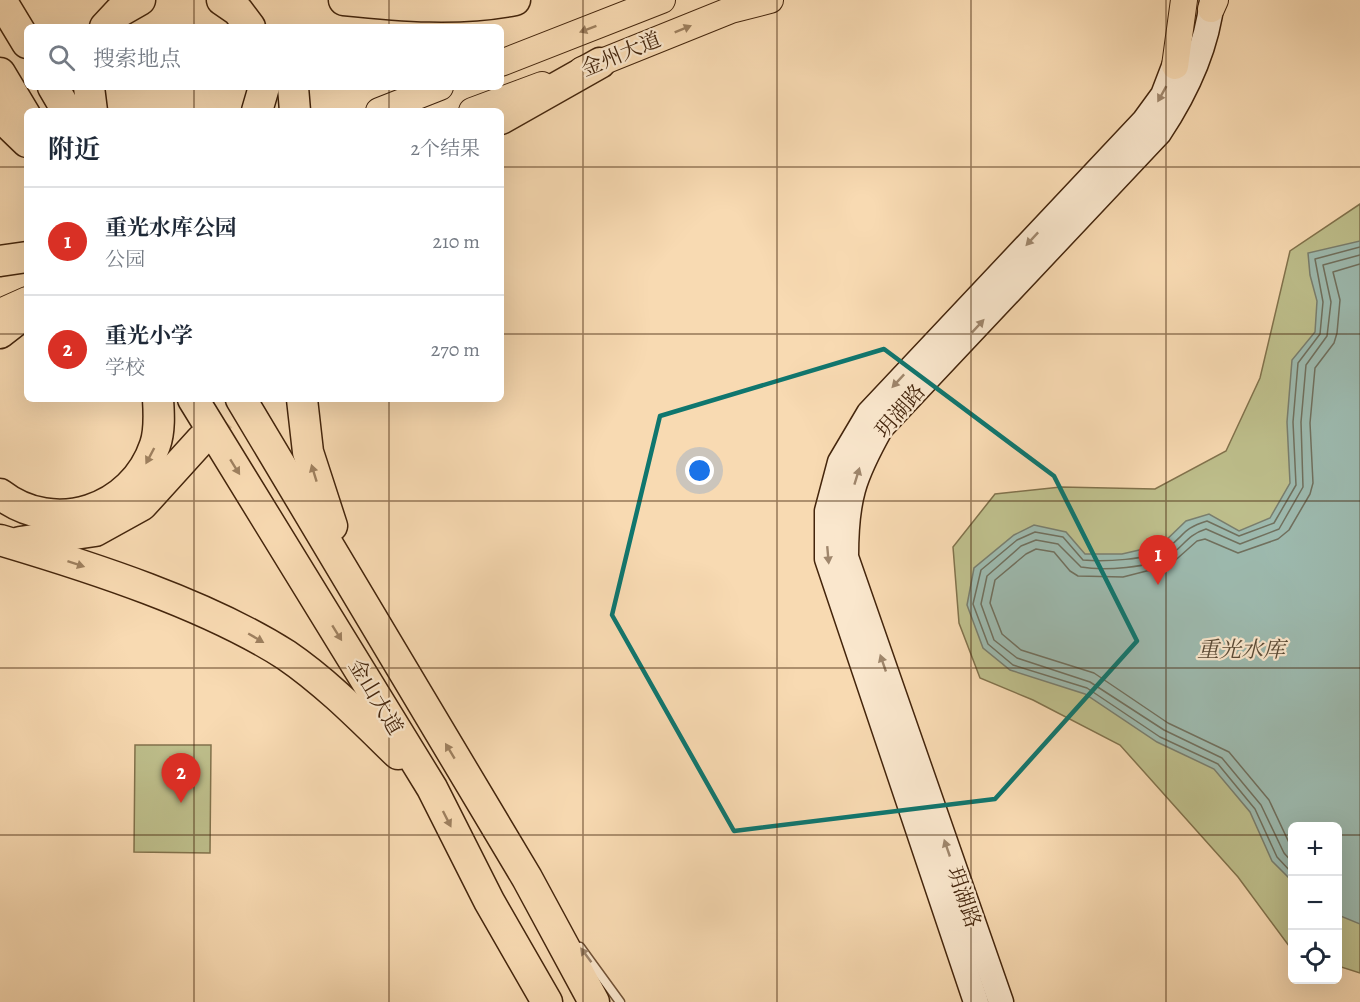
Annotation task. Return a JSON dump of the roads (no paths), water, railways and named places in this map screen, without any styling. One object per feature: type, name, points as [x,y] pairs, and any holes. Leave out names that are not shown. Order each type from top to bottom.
[{"type":"highway","points":[[1,0],[24,38]]},
{"type":"highway","points":[[108,24],[120,12],[140,0]]},
{"type":"highway","points":[[222,0],[238,11],[248,24]]},
{"type":"highway","points":[[252,0],[271,24]]},
{"type":"highway","points":[[344,0],[415,7],[515,0]]},
{"type":"highway","points":[[504,116],[600,63]]},
{"type":"highway","points":[[0,73],[24,113]]},
{"type":"highway","points":[[55,90],[65,108]]},
{"type":"highway","points":[[89,90],[92,108]]},
{"type":"highway","points":[[258,108],[263,90]]},
{"type":"highway","points":[[292,90],[295,108]]},
{"type":"highway","points":[[0,116],[24,139]]},
{"type":"highway","points":[[0,261],[24,259]]},
{"type":"highway","points":[[0,333],[24,314]]},
{"type":"highway","points":[[0,494],[25,510],[53,516],[82,514],[106,504],[130,488],[155,445],[159,417],[158,402]]},
{"type":"highway","name":"金山大道","points":[[195,402],[432,788],[489,901],[548,1002]]},
{"type":"highway","name":"金山大道","points":[[243,402],[527,878],[594,1002]]},
{"type":"highway","points":[[302,402],[308,452],[354,588]]},
{"type":"highway","points":[[4,541],[50,539],[95,531],[142,505],[201,440]]},
{"type":"highway","points":[[4,541],[93,570],[201,611],[286,656],[333,692],[432,788]]},
{"type":"main road","name":"金州大道","points":[[504,62],[662,0]]},
{"type":"main road","name":"金州大道","points":[[480,108],[600,63],[730,10],[770,0]]},
{"type":"main road","points":[[1175,66],[1184,0]]},
{"type":"main road","name":"玥湖路","points":[[976,1002],[826,559],[827,511],[840,462],[869,413],[1144,121],[1163,95],[1175,66],[1208,2]]},
{"type":"main road","name":"玥湖路","points":[[1001,1002],[846,557],[846,514],[858,469],[881,428],[1159,133],[1178,105],[1192,76],[1208,2]]},
{"type":"main road","points":[[388,108],[432,90]]},
{"type":"main road","points":[[0,273],[24,261]]},
{"type":"main road","points":[[0,312],[24,301]]},
{"type":"main road","points":[[489,901],[531,1002]]},
{"type":"lane","points":[[527,878],[568,932]]},
{"type":"lane","points":[[575,940],[620,1002]]},
{"type":"water","name":"重光水库","points":[[1360,241],[1360,924],[1342,917],[1342,822],[1288,822],[1288,877],[1272,861],[1250,812],[1214,769],[1157,742],[1085,694],[1010,670],[983,648],[967,605],[974,568],[1014,535],[1034,525],[1066,532],[1085,554],[1122,554],[1161,545],[1186,521],[1209,514],[1239,531],[1270,518],[1290,483],[1287,422],[1292,360],[1315,332],[1317,301],[1310,275],[1308,253]]},
{"type":"tunnel","points":[[201,440],[221,417],[228,402]]},
{"type":"place","name":"重光水库公园","points":[[1158,585]]},
{"type":"place","name":"重光小学","points":[[181,803]]}]
